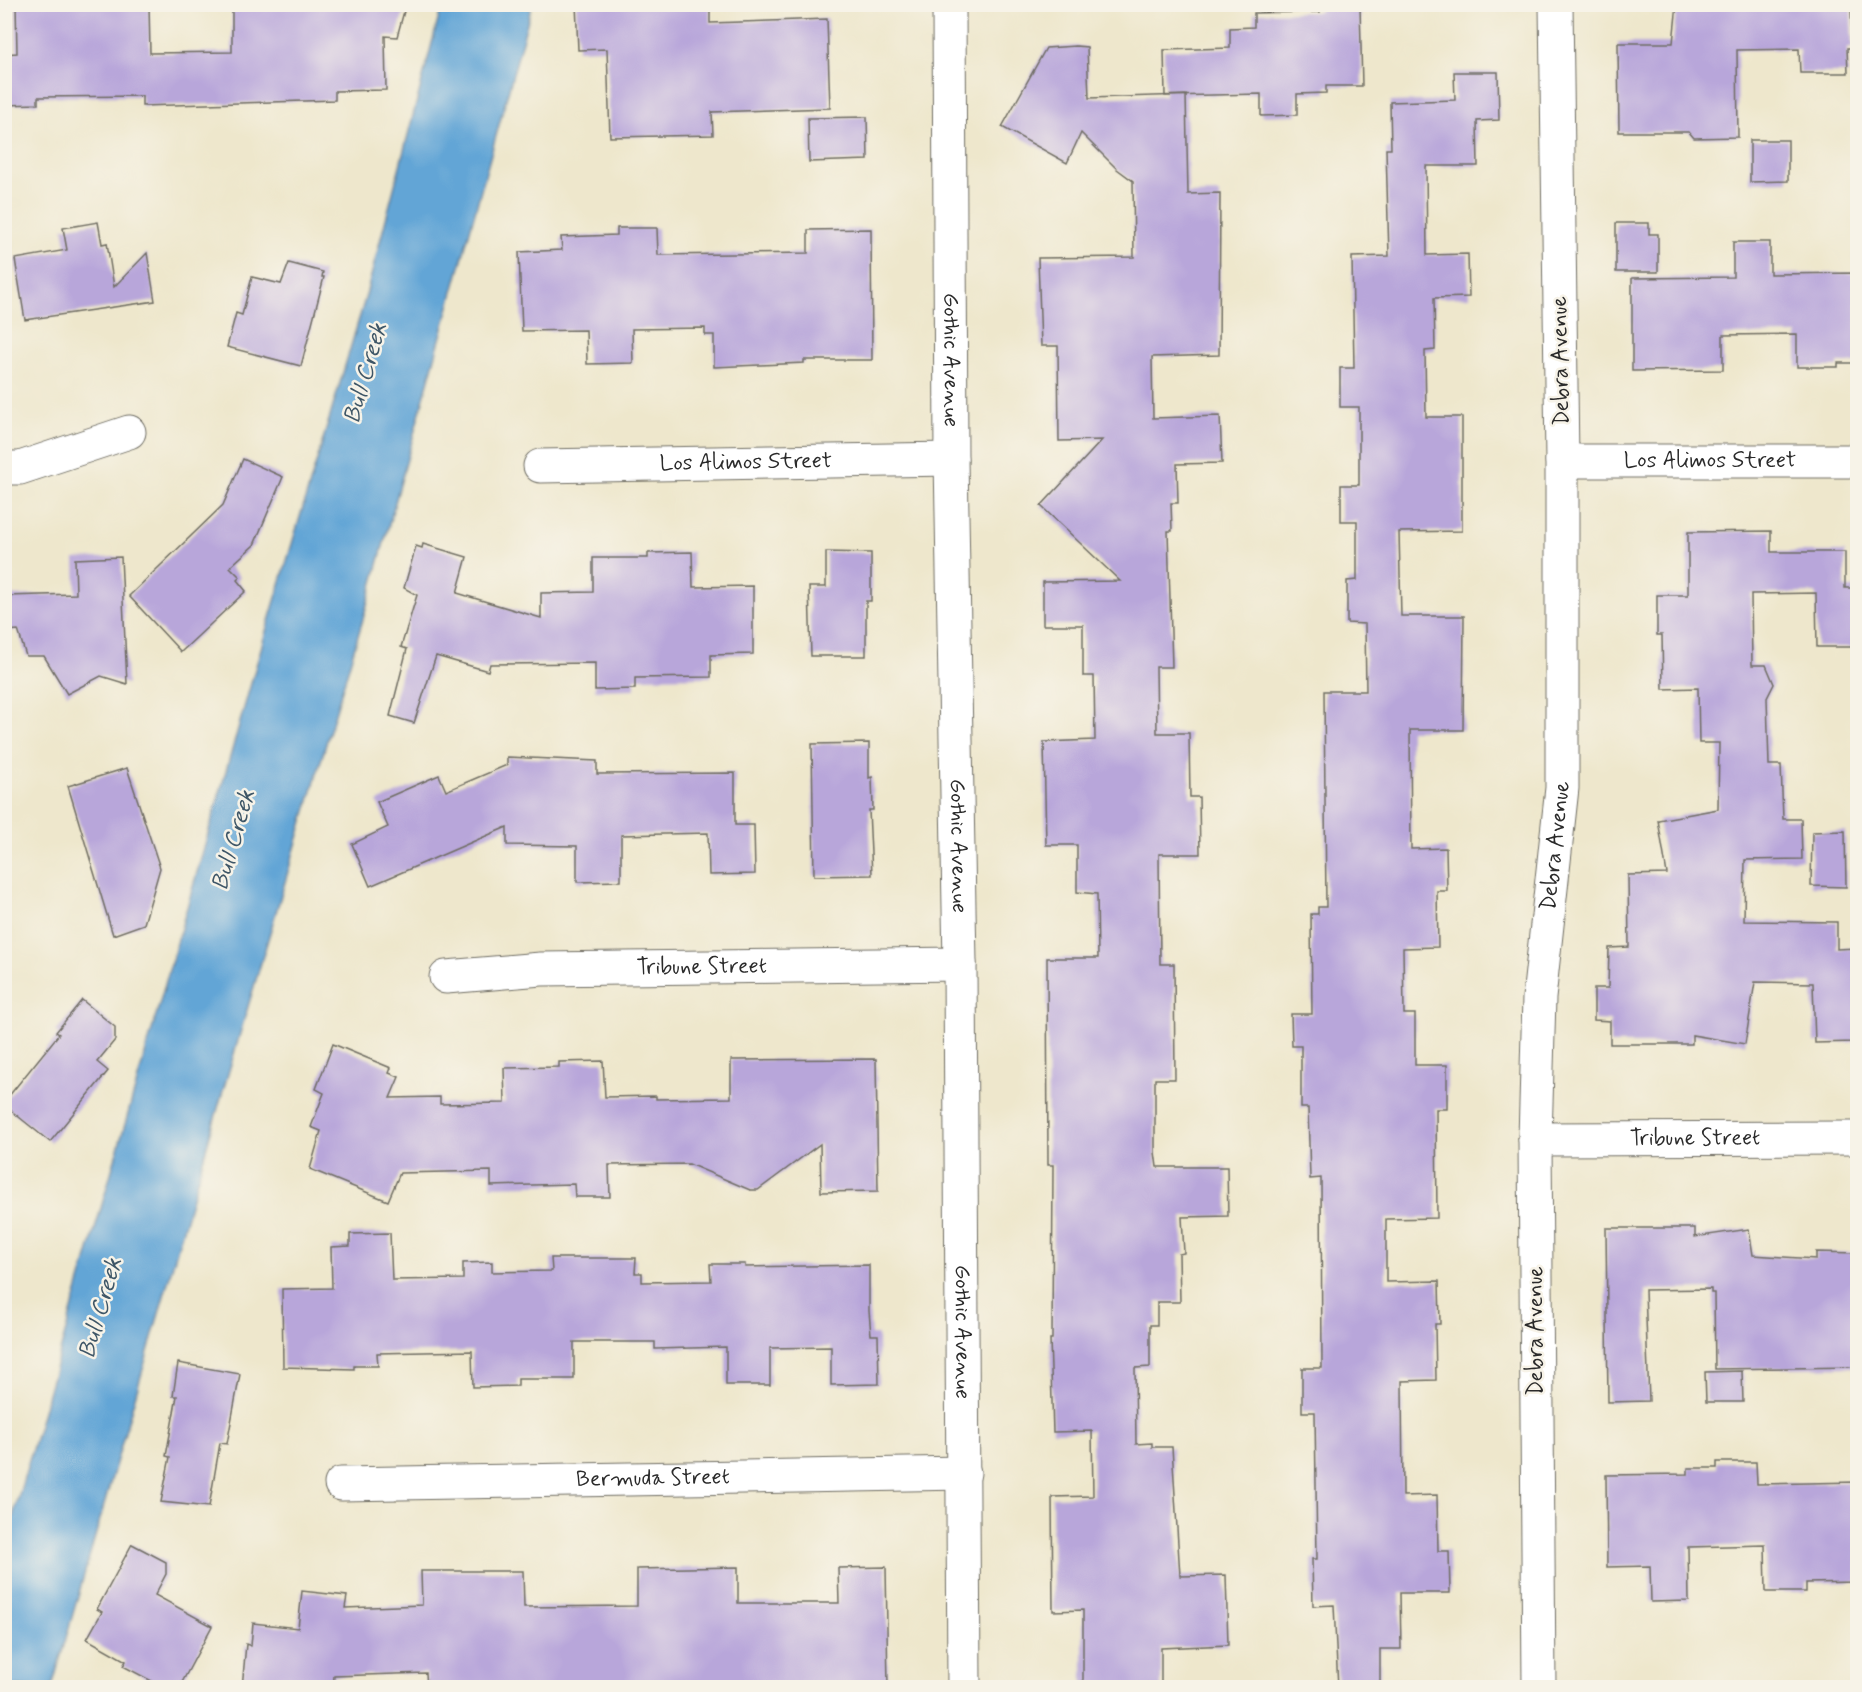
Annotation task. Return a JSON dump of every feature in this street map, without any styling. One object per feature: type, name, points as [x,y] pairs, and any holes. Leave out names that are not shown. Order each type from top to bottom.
[{"type":"street","name":"Gothic Avenue","points":[[950,4],[951,459],[960,964],[964,1688]]},
{"type":"street","name":"Debra Avenue","points":[[1539,1688],[1535,1139],[1539,998],[1562,788],[1562,461],[1556,4]]},
{"type":"street","points":[[4,468],[20,468],[129,432]]},
{"type":"street","name":"Los Alimos Street","points":[[540,466],[951,459]]},
{"type":"street","name":"Los Alimos Street","points":[[1562,461],[1857,461]]},
{"type":"street","name":"Tribune Street","points":[[446,977],[542,969],[960,964]]},
{"type":"street","name":"Tribune Street","points":[[1535,1139],[1857,1138]]},
{"type":"street","name":"Bermuda Street","points":[[341,1484],[964,1473]]},
{"type":"water","name":"Bull Creek","points":[[442,5],[532,5],[363,619],[212,1128],[52,1687],[5,1687],[5,1544],[266,631],[365,299]]},
{"type":"building","points":[[16,4],[149,4],[150,53],[232,52],[232,4],[406,4],[397,37],[385,36],[386,90],[335,91],[335,100],[142,106],[142,96],[38,97],[38,104],[4,105],[4,54],[17,53]]},
{"type":"building","points":[[576,4],[710,4],[710,23],[827,19],[830,108],[712,112],[713,135],[610,137],[607,49],[578,50]]},
{"type":"building","points":[[1677,4],[1851,4],[1852,48],[1847,48],[1848,73],[1800,73],[1799,49],[1737,50],[1738,137],[1694,138],[1689,132],[1619,132],[1618,43],[1673,43]]},
{"type":"building","points":[[1320,6],[1360,6],[1362,86],[1326,86],[1326,93],[1297,94],[1297,115],[1261,116],[1261,94],[1165,96],[1164,50],[1230,48],[1230,28],[1254,27],[1254,13],[1320,12]]},
{"type":"building","points":[[1087,47],[1089,98],[1186,95],[1188,194],[1220,193],[1219,355],[1152,357],[1153,418],[1220,416],[1222,463],[1177,464],[1178,503],[1171,503],[1172,531],[1168,531],[1172,667],[1156,667],[1157,733],[1189,733],[1190,797],[1199,797],[1200,854],[1159,854],[1160,964],[1174,964],[1175,1079],[1155,1079],[1155,1152],[1157,1167],[1227,1167],[1228,1216],[1182,1217],[1184,1253],[1179,1254],[1180,1302],[1157,1302],[1157,1325],[1150,1325],[1150,1367],[1135,1368],[1136,1444],[1152,1443],[1152,1447],[1172,1447],[1180,1576],[1226,1575],[1228,1645],[1161,1648],[1161,1688],[1083,1688],[1083,1610],[1053,1611],[1052,1497],[1093,1496],[1092,1431],[1053,1432],[1050,1339],[1052,1339],[1053,1165],[1048,1165],[1047,958],[1098,958],[1097,894],[1077,892],[1077,845],[1046,845],[1044,742],[1095,740],[1094,676],[1083,676],[1083,625],[1043,625],[1043,582],[1120,581],[1041,506],[1102,440],[1059,441],[1058,346],[1041,346],[1038,258],[1134,257],[1133,181],[1117,169],[1081,133],[1067,163],[1002,127],[1046,48]]},
{"type":"building","points":[[1454,72],[1498,72],[1499,120],[1477,121],[1478,166],[1426,166],[1427,255],[1468,254],[1469,297],[1434,298],[1435,350],[1425,351],[1426,417],[1462,417],[1462,531],[1399,532],[1401,616],[1464,616],[1463,730],[1410,730],[1411,849],[1446,848],[1447,891],[1437,891],[1438,947],[1403,948],[1404,1014],[1415,1014],[1415,1065],[1447,1065],[1447,1109],[1436,1109],[1437,1218],[1386,1219],[1386,1282],[1439,1281],[1440,1324],[1435,1324],[1436,1380],[1402,1381],[1403,1496],[1437,1495],[1438,1551],[1449,1551],[1450,1593],[1400,1593],[1401,1649],[1380,1649],[1380,1688],[1338,1688],[1334,1605],[1313,1606],[1312,1559],[1317,1559],[1315,1412],[1302,1412],[1302,1368],[1322,1368],[1321,1178],[1310,1179],[1308,1108],[1301,1108],[1301,1046],[1292,1046],[1291,1014],[1312,1014],[1311,914],[1318,914],[1318,907],[1326,907],[1324,691],[1366,691],[1365,624],[1347,623],[1347,581],[1357,580],[1357,521],[1341,521],[1341,485],[1359,485],[1359,407],[1340,407],[1340,368],[1354,368],[1352,257],[1389,256],[1386,149],[1391,149],[1390,102],[1455,100]]},
{"type":"building","points":[[867,117],[868,160],[809,162],[808,118]]},
{"type":"building","points":[[1750,140],[1788,140],[1788,181],[1750,182]]},
{"type":"building","points":[[98,222],[102,244],[107,243],[114,287],[147,253],[155,301],[25,320],[15,259],[67,250],[63,228]]},
{"type":"building","points":[[1616,223],[1649,223],[1649,234],[1658,234],[1658,272],[1616,272]]},
{"type":"building","points":[[617,228],[657,228],[658,255],[808,253],[808,230],[871,229],[872,360],[804,360],[804,363],[714,367],[714,335],[705,335],[705,328],[632,329],[633,363],[587,364],[586,330],[522,331],[519,252],[562,250],[561,237],[617,235]]},
{"type":"building","points":[[1733,242],[1770,242],[1770,274],[1857,273],[1857,363],[1838,363],[1838,367],[1797,367],[1797,334],[1723,335],[1723,370],[1632,371],[1632,278],[1733,277]]},
{"type":"building","points":[[289,263],[323,272],[322,277],[324,277],[301,366],[227,347],[236,313],[242,315],[252,277],[281,284]]},
{"type":"building","points":[[243,459],[283,477],[254,545],[230,567],[240,577],[237,580],[246,591],[181,652],[129,596],[223,505]]},
{"type":"building","points":[[1771,531],[1771,552],[1845,552],[1845,588],[1857,588],[1857,647],[1817,647],[1816,593],[1751,594],[1752,665],[1766,665],[1774,684],[1767,698],[1769,765],[1781,765],[1783,819],[1801,819],[1802,859],[1745,860],[1744,921],[1837,922],[1837,949],[1857,948],[1857,1039],[1854,1039],[1854,1042],[1815,1043],[1813,983],[1755,982],[1745,1044],[1692,1035],[1692,1044],[1610,1044],[1610,1021],[1594,1020],[1594,988],[1608,988],[1609,948],[1629,947],[1628,875],[1667,874],[1658,820],[1718,809],[1719,743],[1699,743],[1698,688],[1663,689],[1662,635],[1657,635],[1657,595],[1688,595],[1688,532]]},
{"type":"building","points":[[423,544],[467,557],[457,593],[541,618],[541,593],[593,592],[593,558],[648,558],[648,553],[692,552],[693,587],[753,586],[753,654],[711,655],[711,677],[635,678],[635,689],[595,690],[595,663],[490,664],[488,671],[436,656],[414,723],[390,716],[407,649],[401,647],[417,595],[404,588],[416,546],[422,548]]},
{"type":"building","points":[[826,552],[871,553],[871,601],[866,601],[866,656],[811,656],[809,587],[826,587]]},
{"type":"building","points":[[121,557],[127,684],[101,676],[67,694],[44,656],[26,656],[18,630],[7,631],[6,596],[76,594],[75,559]]},
{"type":"building","points":[[869,743],[869,778],[872,777],[873,810],[869,810],[872,875],[814,876],[812,744]]},
{"type":"building","points":[[507,757],[597,761],[597,774],[735,773],[735,825],[754,825],[755,874],[709,875],[708,833],[621,835],[621,881],[577,882],[577,846],[507,845],[507,827],[370,886],[352,844],[388,827],[377,802],[439,775],[446,791],[507,765]]},
{"type":"building","points":[[127,768],[160,868],[144,924],[113,935],[68,786]]},
{"type":"building","points":[[1845,831],[1846,887],[1811,886],[1812,832]]},
{"type":"building","points":[[82,1000],[115,1027],[115,1040],[97,1062],[108,1071],[50,1142],[4,1105],[4,1102],[59,1034],[56,1032]]},
{"type":"building","points":[[333,1044],[391,1068],[389,1073],[399,1077],[390,1098],[440,1097],[440,1104],[505,1103],[504,1068],[559,1067],[559,1062],[603,1061],[605,1097],[656,1096],[656,1099],[731,1098],[731,1060],[876,1059],[878,1191],[821,1192],[820,1144],[758,1190],[750,1190],[689,1164],[609,1165],[610,1197],[575,1197],[574,1184],[491,1186],[491,1171],[400,1173],[388,1201],[310,1169],[321,1131],[311,1127],[324,1093],[316,1089]]},
{"type":"building","points":[[1606,1228],[1695,1228],[1695,1237],[1749,1229],[1753,1255],[1816,1259],[1816,1252],[1857,1253],[1857,1367],[1715,1369],[1714,1293],[1711,1293],[1711,1289],[1645,1290],[1649,1401],[1608,1402]]},
{"type":"building","points":[[390,1233],[392,1280],[463,1279],[463,1263],[492,1262],[492,1272],[552,1271],[551,1258],[636,1258],[635,1273],[642,1273],[642,1282],[711,1281],[710,1264],[745,1264],[745,1267],[869,1265],[871,1335],[878,1335],[879,1384],[831,1385],[831,1347],[770,1348],[770,1385],[726,1385],[726,1347],[655,1349],[655,1342],[574,1342],[574,1379],[518,1379],[518,1386],[473,1387],[472,1351],[377,1353],[378,1366],[354,1366],[354,1369],[283,1367],[282,1289],[332,1288],[331,1247],[350,1246],[350,1234]]},
{"type":"building","points":[[178,1363],[240,1374],[227,1444],[220,1443],[209,1507],[161,1502],[170,1457],[166,1456],[177,1396],[173,1396]]},
{"type":"building","points":[[1742,1371],[1743,1402],[1706,1402],[1705,1372]]},
{"type":"building","points":[[1717,1462],[1756,1462],[1757,1484],[1857,1482],[1857,1582],[1806,1583],[1806,1592],[1766,1592],[1765,1545],[1688,1547],[1689,1601],[1651,1602],[1650,1566],[1607,1567],[1606,1475],[1688,1474],[1688,1468],[1717,1468]]},
{"type":"building","points":[[132,1544],[166,1562],[166,1574],[155,1595],[212,1626],[179,1688],[165,1688],[123,1666],[126,1661],[87,1639],[102,1612],[97,1609]]},
{"type":"building","points":[[738,1567],[738,1603],[839,1603],[838,1568],[886,1567],[888,1688],[427,1688],[426,1673],[334,1676],[333,1688],[242,1688],[246,1644],[251,1646],[253,1623],[298,1628],[302,1591],[347,1596],[345,1608],[422,1605],[421,1571],[523,1571],[524,1607],[637,1606],[637,1569]]}]
